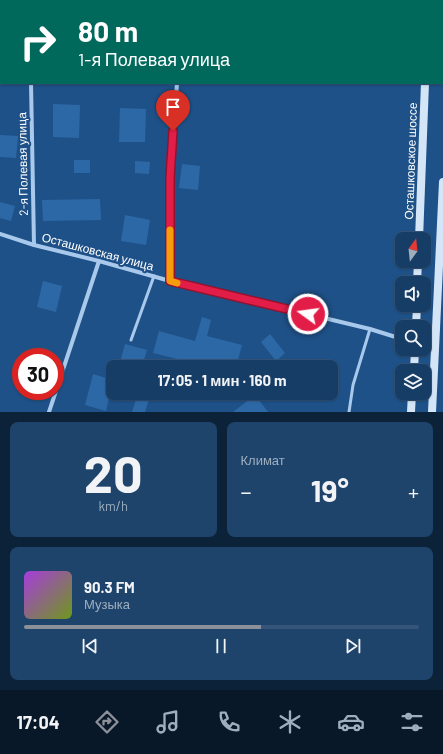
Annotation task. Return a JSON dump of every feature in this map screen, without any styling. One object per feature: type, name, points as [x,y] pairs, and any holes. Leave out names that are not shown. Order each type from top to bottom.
[{"type":"main road","name":"Осташковское шоссе","points":[[419,232],[425,84]]},
{"type":"main road","points":[[432,412],[443,182]]},
{"type":"main road","points":[[411,412],[412,400]]},
{"type":"street","name":"2-я Полевая улица","points":[[31,84],[34,245]]},
{"type":"street","points":[[170,281],[170,178],[177,84]]},
{"type":"street","name":"Осташковская улица","points":[[0,234],[34,245],[170,281],[370,329],[395,337]]},
{"type":"street","points":[[49,412],[99,261]]},
{"type":"lane","points":[[131,340],[154,276]]},
{"type":"lane","points":[[349,412],[353,385],[370,329]]},
{"type":"building","points":[[53,104],[80,105],[79,138],[53,137]]},
{"type":"building","points":[[120,108],[146,109],[145,142],[119,142]]},
{"type":"building","points":[[0,135],[18,136],[16,158],[0,157]]},
{"type":"building","points":[[74,160],[90,160],[90,173],[74,173]]},
{"type":"building","points":[[135,161],[150,162],[149,174],[135,173]]},
{"type":"building","points":[[182,164],[200,166],[198,190],[179,188]]},
{"type":"building","points":[[100,199],[101,220],[43,221],[42,200]]},
{"type":"building","points":[[0,202],[15,206],[11,221],[0,218]]},
{"type":"building","points":[[125,215],[150,220],[146,245],[121,241]]},
{"type":"building","points":[[43,281],[62,286],[56,312],[37,307]]},
{"type":"building","points":[[202,317],[211,320],[207,336],[242,345],[238,360],[181,360],[153,353],[159,331],[195,341]]},
{"type":"building","points":[[270,334],[285,353],[275,360],[261,342]]},
{"type":"building","points":[[125,344],[147,350],[144,360],[121,360]]},
{"type":"building","points":[[93,374],[106,378],[106,400],[108,400],[106,411],[85,405]]},
{"type":"building","points":[[136,400],[149,400],[145,412],[132,412]]},
{"type":"building","points":[[249,400],[259,400],[268,412],[233,412]]},
{"type":"slow traffic","points":[[170,230],[170,281],[177,283]]},
{"type":"route","points":[[173,131],[170,178],[170,281],[308,314]]}]
